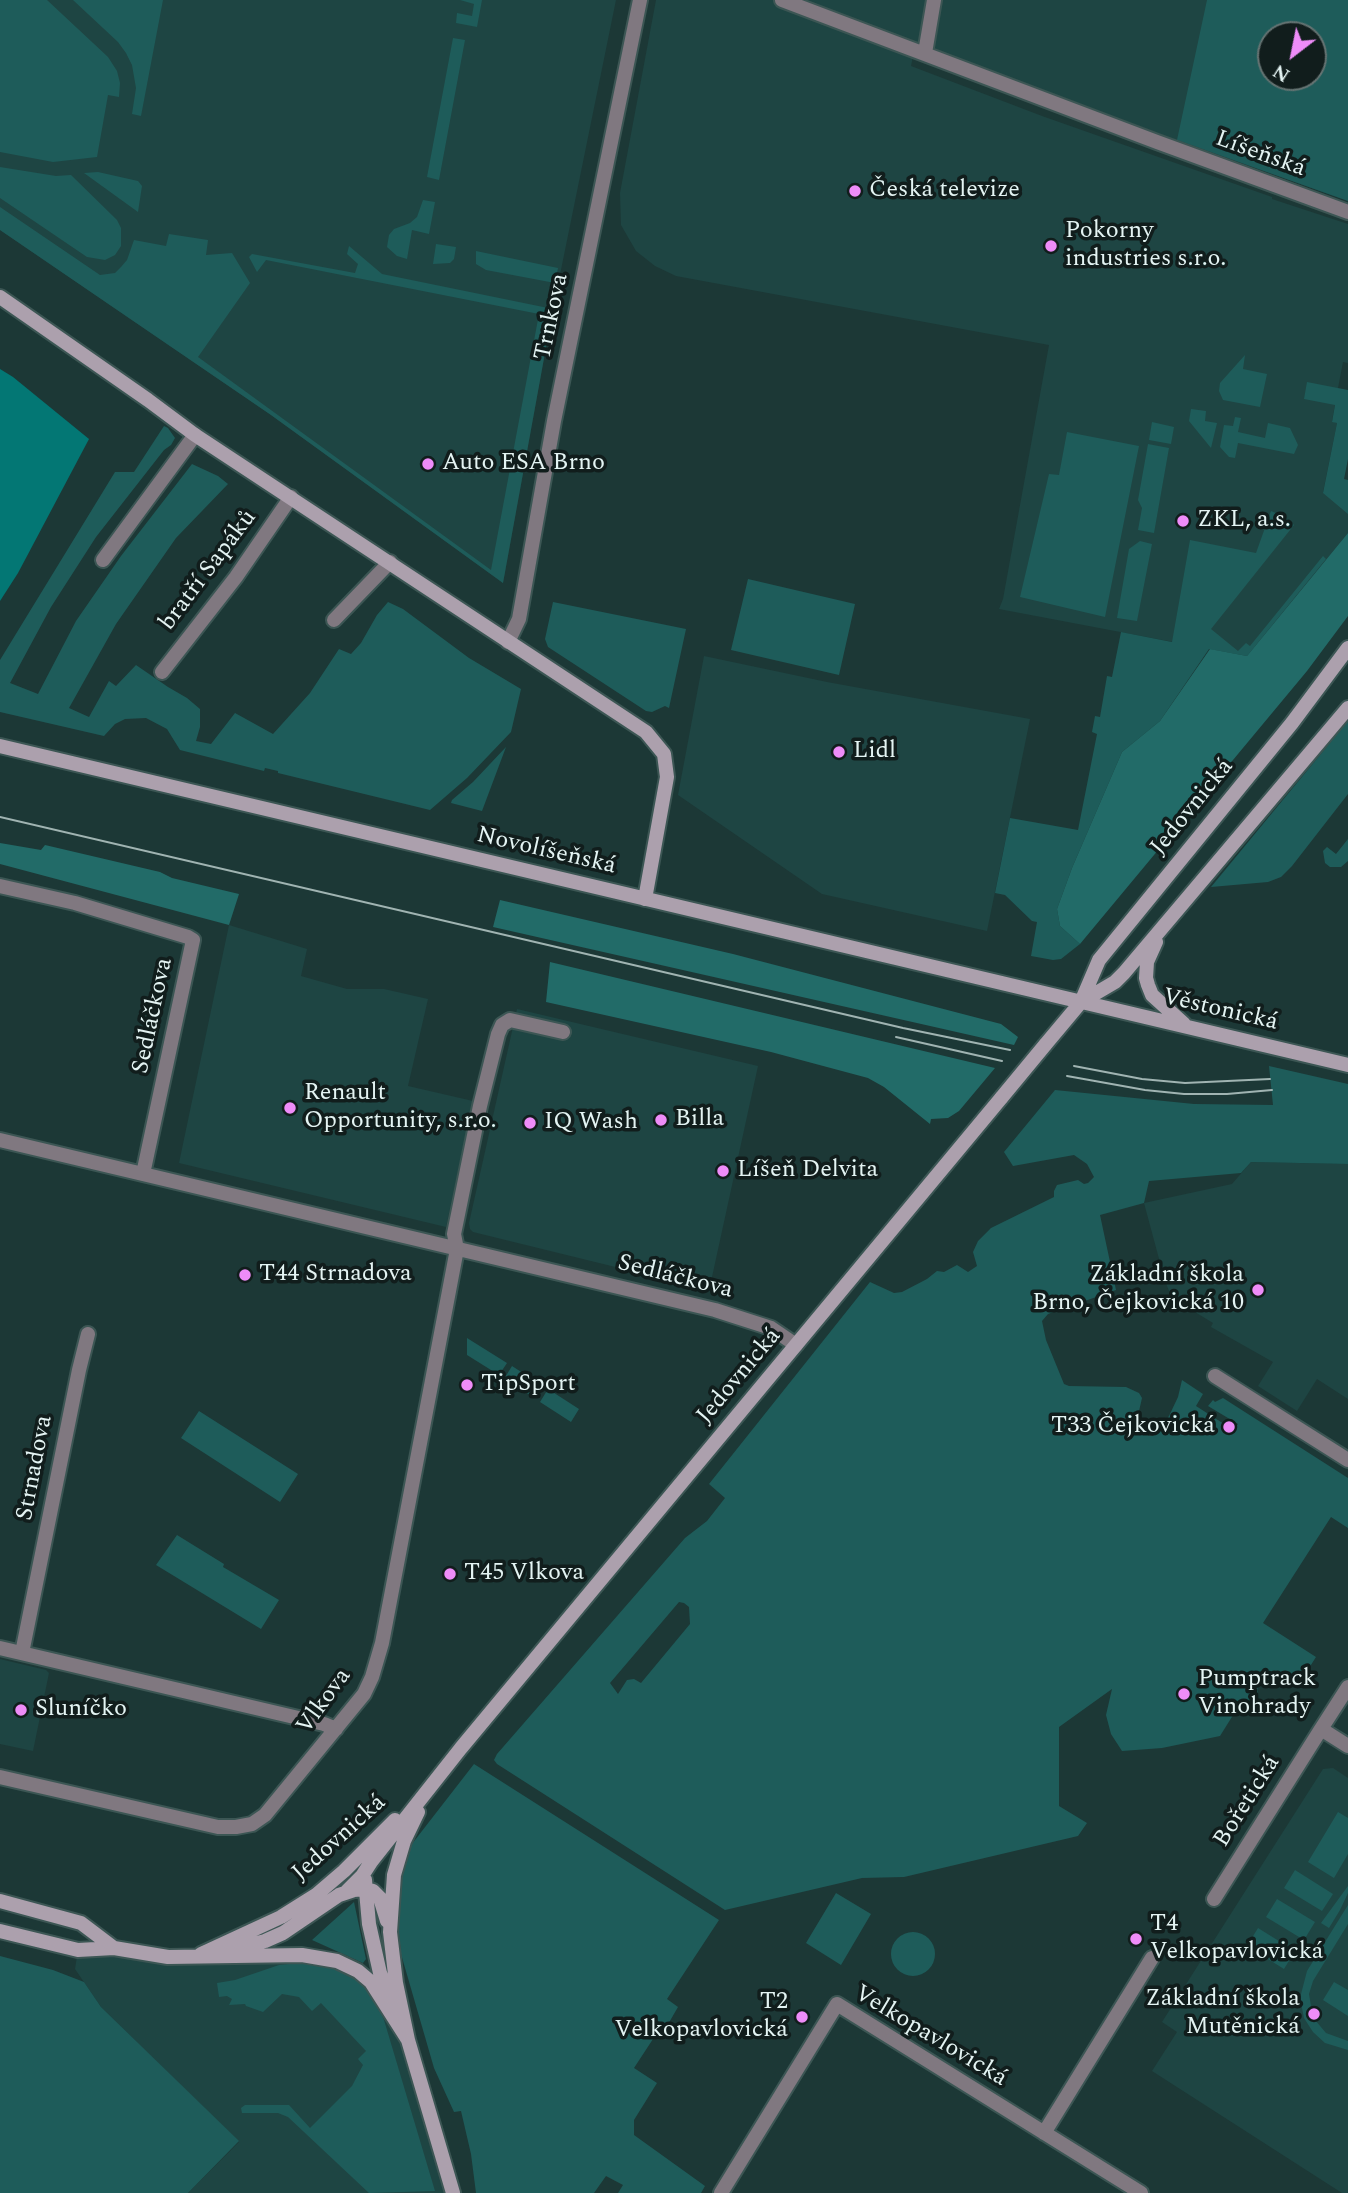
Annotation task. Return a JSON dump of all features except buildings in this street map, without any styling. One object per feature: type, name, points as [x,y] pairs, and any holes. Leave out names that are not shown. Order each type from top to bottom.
[{"type":"main road","points":[[0,297],[195,435],[646,732],[664,754],[667,776],[645,899]]},
{"type":"main road","name":"Jedovnická","points":[[194,1957],[265,1941],[303,1921],[347,1891],[367,1869],[435,1783],[1081,1002],[1099,960],[1292,723],[1348,648]]},
{"type":"main road","name":"Jedovnická","points":[[1081,1002],[1115,982],[1348,708]]},
{"type":"main road","name":"Novolíšeňská","points":[[0,746],[1081,1002]]},
{"type":"main road","points":[[1165,924],[1147,962],[1146,978],[1152,995],[1187,1027]]},
{"type":"main road","name":"Věstonická","points":[[1081,1002],[1348,1065]]},
{"type":"main road","points":[[390,1932],[393,1886],[404,1841],[435,1783]]},
{"type":"main road","name":"Jedovnická","points":[[194,1957],[281,1917],[316,1895],[435,1783]]},
{"type":"main road","points":[[367,1869],[365,1877],[369,1924],[380,1973],[408,2040]]},
{"type":"main road","points":[[366,1889],[373,1891],[380,1898],[390,1932],[396,1983],[408,2040],[453,2193]]},
{"type":"main road","name":"Jedovnická","points":[[347,1891],[366,1889]]},
{"type":"main road","name":"Jedovnická","points":[[0,1901],[81,1923],[114,1948]]},
{"type":"main road","name":"Jedovnická","points":[[0,1931],[78,1950],[114,1948],[142,1954],[194,1957],[302,1955],[326,1958],[347,1965],[371,1982],[408,2040]]},
{"type":"street","name":"Trnkova","points":[[508,642],[519,619],[554,421],[640,0]]},
{"type":"street","points":[[782,0],[925,53],[934,0]]},
{"type":"street","name":"Líšeňská","points":[[925,53],[1348,212]]},
{"type":"street","points":[[103,560],[195,435]]},
{"type":"street","name":"bratří Sapáků","points":[[162,671],[236,577],[292,497]]},
{"type":"street","points":[[334,620],[390,562]]},
{"type":"street","name":"Sedláčkova","points":[[0,886],[75,903],[188,936],[193,940],[143,1174]]},
{"type":"street","points":[[457,1249],[454,1234],[499,1029],[510,1020],[563,1032]]},
{"type":"street","name":"Sedláčkova","points":[[0,1140],[715,1310],[771,1328],[796,1345]]},
{"type":"street","name":"Vlkova","points":[[0,1777],[205,1824],[236,1828],[252,1824],[265,1815],[364,1694],[372,1677],[382,1643],[457,1249]]},
{"type":"street","name":"Strnadova","points":[[22,1653],[88,1334]]},
{"type":"street","points":[[1215,1376],[1348,1460]]},
{"type":"street","points":[[0,1648],[324,1724],[336,1730]]},
{"type":"street","name":"Bořetická","points":[[1214,1899],[1348,1687]]},
{"type":"street","points":[[1321,1729],[1348,1746]]},
{"type":"street","points":[[1044,2133],[1152,1958]]},
{"type":"street","name":"Velkopavlovická","points":[[722,2193],[837,2004],[1141,2193]]},
{"type":"shaded area","points":[[0,0],[616,0],[553,309],[503,583],[271,415],[0,230]]},
{"type":"shaded area","points":[[0,0],[47,0],[108,57],[117,71],[119,97],[108,95],[97,157],[53,162],[0,152]]},
{"type":"shaded area","points":[[73,0],[163,0],[141,116],[132,114],[136,88],[132,65],[126,53],[118,42]]},
{"type":"shaded area","points":[[460,0],[482,0],[477,27],[456,23],[457,13],[472,16],[474,4]]},
{"type":"shaded area","points":[[656,0],[1348,0],[1348,201],[916,42],[911,66],[1042,116],[1348,224],[1348,363],[1343,362],[1332,421],[1337,423],[1323,492],[1348,497],[1348,533],[1247,656],[999,609],[1049,345],[676,276],[655,266],[636,251],[621,225],[620,193]]},
{"type":"shaded area","points":[[1207,0],[1348,0],[1348,201],[1177,140]]},
{"type":"shaded area","points":[[453,38],[465,40],[439,180],[427,177]]},
{"type":"shaded area","points":[[0,167],[56,176],[71,175],[117,220],[121,228],[121,246],[115,255],[105,260],[87,257],[0,198]]},
{"type":"shaded area","points":[[98,172],[138,181],[142,186],[138,212],[84,173]]},
{"type":"shaded area","points":[[423,200],[435,202],[429,234],[412,230],[407,259],[397,256],[387,247],[389,235],[394,229],[417,217]]},
{"type":"shaded area","points":[[0,207],[100,275],[115,273],[121,267],[127,260],[134,240],[166,246],[169,234],[208,240],[206,255],[232,253],[250,283],[198,357],[491,570],[539,314],[266,260],[257,272],[249,257],[252,254],[355,273],[358,264],[347,254],[349,246],[382,274],[553,309],[503,583],[271,415],[0,230]]},
{"type":"shaded area","points":[[436,244],[456,247],[454,259],[450,263],[433,264]]},
{"type":"shaded area","points":[[476,251],[558,268],[555,283],[486,270],[476,264]]},
{"type":"shaded area","points":[[1245,355],[1243,369],[1267,374],[1260,407],[1223,400],[1219,391],[1220,383]]},
{"type":"shaded area","points":[[0,369],[89,439],[18,573],[0,601]]},
{"type":"shaded area","points":[[1307,382],[1348,390],[1348,459],[1344,479],[1348,480],[1348,514],[1323,493],[1337,423],[1332,422],[1335,405],[1304,399]]},
{"type":"shaded area","points":[[1191,409],[1206,411],[1205,421],[1217,423],[1211,448],[1189,421]]},
{"type":"shaded area","points":[[1235,417],[1241,418],[1238,432],[1265,438],[1268,423],[1290,428],[1298,445],[1294,454],[1238,443],[1235,458],[1229,457],[1220,447],[1224,425],[1233,426]]},
{"type":"shaded area","points":[[1152,422],[1174,427],[1171,444],[1149,440]]},
{"type":"shaded area","points":[[164,426],[175,438],[171,445],[164,450],[96,537],[51,607],[10,683],[38,694],[76,621],[121,556],[192,464],[218,476],[228,484],[176,538],[116,624],[69,708],[89,717],[109,681],[116,686],[136,665],[200,709],[200,727],[196,741],[211,744],[235,713],[273,734],[310,693],[339,649],[351,654],[361,643],[388,602],[403,609],[469,658],[521,689],[511,732],[467,778],[430,810],[278,771],[265,768],[264,771],[180,750],[167,729],[146,718],[125,719],[115,724],[104,736],[0,712],[0,660],[115,472],[134,472]]},
{"type":"shaded area","points":[[1067,432],[1139,446],[1105,617],[1020,597],[1049,474],[1059,475]]},
{"type":"shaded area","points":[[1148,444],[1169,448],[1154,533],[1138,530],[1142,508],[1138,500]]},
{"type":"shaded area","points":[[1271,511],[1285,517],[1294,525],[1211,629],[1238,651],[1246,643],[1250,646],[1323,556],[1326,559],[1247,656],[1209,649],[1160,721],[1122,752],[1057,909],[1060,926],[1080,944],[1061,959],[1031,956],[1037,922],[1032,921],[1005,895],[995,893],[1010,818],[1078,830],[1097,734],[1092,732],[1095,716],[1100,717],[1107,676],[1112,677],[1121,632],[1172,642],[1190,540],[1256,553]]},
{"type":"shaded area","points":[[1348,533],[1348,616],[1307,671],[1080,944],[1060,926],[1057,909],[1122,752],[1160,721],[1210,649],[1247,656]]},
{"type":"shaded area","points":[[1140,541],[1152,544],[1137,621],[1117,618],[1129,549]]},
{"type":"shaded area","points":[[748,579],[855,604],[839,675],[731,650]]},
{"type":"shaded area","points":[[553,602],[686,629],[669,708],[665,706],[652,712],[646,711],[548,647],[545,639]]},
{"type":"shaded area","points":[[704,656],[827,682],[1030,719],[987,931],[822,894],[678,795]]},
{"type":"shaded area","points":[[1348,721],[1348,794],[1292,866],[1281,877],[1268,882],[1211,887]]},
{"type":"shaded area","points":[[506,747],[482,811],[451,803],[452,800]]},
{"type":"shaded area","points":[[1348,839],[1348,861],[1341,867],[1330,867],[1325,863],[1323,851],[1327,847],[1336,854]]},
{"type":"shaded area","points":[[0,843],[41,850],[45,845],[239,894],[229,925],[0,864]]},
{"type":"shaded area","points":[[500,900],[733,954],[1001,1024],[1018,1037],[1014,1045],[493,927]]},
{"type":"shaded area","points":[[229,925],[307,949],[301,976],[347,989],[384,989],[428,999],[408,1086],[473,1101],[446,1227],[179,1163]]},
{"type":"shaded area","points":[[550,962],[995,1068],[959,1111],[948,1118],[931,1119],[930,1124],[884,1087],[868,1078],[771,1052],[546,1002]]},
{"type":"shaded area","points":[[517,1009],[758,1066],[712,1277],[705,1289],[473,1232],[470,1229],[469,1223]]},
{"type":"shaded area","points":[[1269,1066],[1348,1084],[1348,1164],[1251,1162],[1241,1173],[1149,1181],[1144,1203],[1100,1215],[1116,1290],[1048,1314],[1042,1321],[1046,1340],[1064,1384],[1126,1387],[1139,1393],[1142,1398],[1137,1420],[1148,1436],[1153,1436],[1169,1416],[1182,1380],[1203,1394],[1196,1406],[1224,1424],[1221,1428],[1231,1434],[1238,1424],[1208,1406],[1213,1400],[1215,1402],[1223,1398],[1348,1478],[1348,1528],[1331,1517],[1263,1623],[1316,1657],[1297,1687],[1258,1678],[1257,1707],[1241,1708],[1235,1712],[1220,1736],[1162,1748],[1122,1751],[1111,1734],[1106,1715],[1112,1689],[1059,1727],[1059,1806],[1087,1823],[1078,1836],[904,1877],[862,1878],[725,1910],[497,1764],[494,1760],[497,1754],[685,1538],[707,1521],[725,1498],[709,1484],[870,1282],[894,1293],[902,1292],[937,1271],[944,1272],[957,1265],[968,1272],[977,1266],[973,1252],[978,1241],[991,1228],[1054,1197],[1057,1185],[1078,1180],[1084,1184],[1094,1177],[1087,1164],[1074,1155],[1013,1166],[1004,1152],[1055,1090],[1194,1104],[1273,1105]],"holes":[[[679,1602],[689,1607],[690,1624],[641,1683],[634,1679],[627,1680],[618,1694],[610,1683]]]},
{"type":"shaded area","name":"Základní škola Brno, Čejkovická 10","points":[[1251,1162],[1348,1164],[1348,1399],[1317,1379],[1297,1411],[1258,1386],[1273,1362],[1211,1327],[1213,1323],[1172,1298],[1165,1281],[1144,1203],[1232,1184]]},
{"type":"shaded area","points":[[467,1338],[507,1363],[499,1375],[467,1355]]},
{"type":"shaded area","points":[[512,1366],[543,1386],[535,1398],[504,1379]]},
{"type":"shaded area","points":[[548,1389],[579,1409],[571,1422],[540,1402]]},
{"type":"shaded area","points":[[199,1411],[298,1474],[280,1502],[181,1438]]},
{"type":"shaded area","points":[[177,1535],[224,1564],[223,1567],[279,1600],[261,1629],[156,1565]]},
{"type":"shaded area","name":"Sluníčko","points":[[0,1659],[49,1673],[33,1751],[0,1744]]},
{"type":"shaded area","points":[[474,1764],[719,1920],[667,1999],[678,2007],[667,2026],[655,2019],[646,2034],[653,2039],[634,2068],[657,2083],[634,2120],[634,2135],[705,2186],[701,2193],[618,2193],[623,2185],[606,2176],[594,2193],[476,2193],[461,2111],[454,2112],[434,2068],[401,1954],[397,1913],[399,1878],[408,1849]]},
{"type":"shaded area","name":"Základní škola Mutěnická","points":[[1333,1768],[1348,1778],[1348,2193],[1342,2193],[1152,2071],[1177,2032],[1162,2022],[1323,1769]]},
{"type":"shaded area","points":[[1338,1812],[1348,1818],[1348,1854],[1334,1878],[1308,1862]]},
{"type":"shaded area","points":[[1295,1870],[1333,1894],[1322,1911],[1284,1888]]},
{"type":"shaded area","points":[[1348,1886],[1348,1893],[1329,1928],[1321,1923]]},
{"type":"shaded area","points":[[836,1893],[871,1914],[841,1965],[806,1943]]},
{"type":"shaded area","points":[[1277,1899],[1315,1922],[1304,1940],[1266,1917]]},
{"type":"shaded area","points":[[354,1902],[366,1959],[363,1963],[312,1940]]},
{"type":"shaded area","points":[[1348,1905],[1348,1924],[1313,1981],[1309,1994],[1315,2020],[1326,2033],[1348,2041],[1348,2050],[1325,2043],[1313,2032],[1304,2018],[1300,1998],[1307,1971]]},
{"type":"shaded area","points":[[1258,1928],[1295,1951],[1284,1969],[1247,1946]]},
{"type":"shaded area","points":[[913,1932],[928,1939],[935,1954],[928,1969],[913,1976],[898,1969],[891,1954],[898,1939]]},
{"type":"shaded area","points":[[78,1950],[302,1955],[347,1965],[408,2040],[453,2193],[188,2193],[239,2142],[101,2007],[75,1969]]},
{"type":"shaded area","points":[[0,1956],[53,1970],[84,1982],[101,2007],[239,2141],[188,2193],[0,2193]]},
{"type":"shaded area","points":[[307,1962],[339,1969],[352,1975],[375,1999],[384,2020],[435,2191],[369,2193],[288,2117],[278,2113],[242,2113],[241,2108],[245,2105],[289,2105],[310,2128],[352,2086],[363,2065],[358,2059],[366,2051],[321,2003],[312,2011],[299,1997],[282,1994],[263,2012],[245,2004],[229,2005],[232,1999],[227,1996],[219,1997],[217,1983],[235,1980],[279,1965]]},
{"type":"shaded area","points":[[1334,1982],[1348,1990],[1348,2016],[1323,2000]]},
{"type":"tram line","points":[[0,817],[903,1028],[1010,1050]]},
{"type":"tram line","points":[[896,1037],[1002,1061]]},
{"type":"tram line","points":[[1074,1066],[1142,1079],[1185,1083],[1270,1079]]},
{"type":"tram line","points":[[1067,1076],[1184,1094],[1272,1090]]},
{"type":"place","name":"Česká televize","points":[[855,191]]},
{"type":"place","name":"Pokorny industries s.r.o.","points":[[1051,246]]},
{"type":"place","name":"Auto ESA Brno","points":[[428,464]]},
{"type":"place","name":"ZKL, a.s.","points":[[1183,521]]},
{"type":"place","name":"Lidl","points":[[839,752]]},
{"type":"place","name":"Renault Opportunity, s.r.o.","points":[[290,1108]]},
{"type":"place","name":"Billa","points":[[661,1120]]},
{"type":"place","name":"IQ Wash","points":[[530,1123]]},
{"type":"place","name":"Líšeň Delvita","points":[[723,1171]]},
{"type":"place","name":"T44 Strnadova","points":[[245,1275]]},
{"type":"place","name":"Základní škola Brno, Čejkovická 10","points":[[1258,1290]]},
{"type":"place","name":"TipSport","points":[[467,1385]]},
{"type":"place","name":"T33 Čejkovická","points":[[1229,1427]]},
{"type":"place","name":"T45 Vlkova","points":[[450,1574]]},
{"type":"place","name":"Pumptrack Vinohrady","points":[[1184,1694]]},
{"type":"place","name":"Sluníčko","points":[[21,1710]]},
{"type":"place","name":"T4 Velkopavlovická","points":[[1136,1939]]},
{"type":"place","name":"Základní škola Mutěnická","points":[[1314,2014]]},
{"type":"place","name":"T2 Velkopavlovická","points":[[802,2017]]}]
